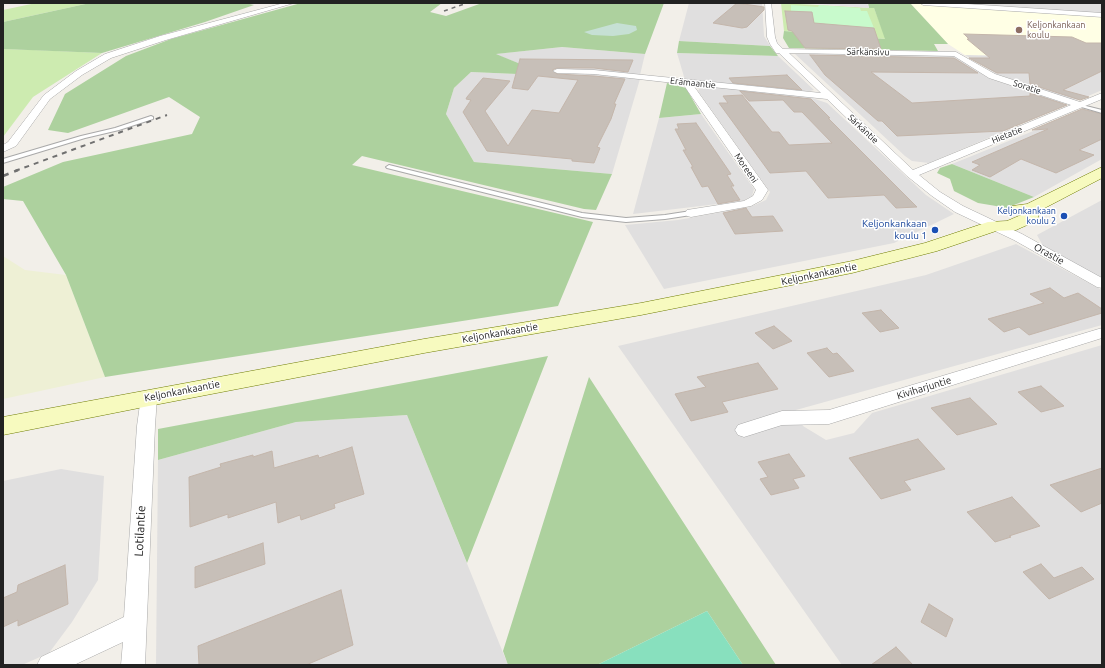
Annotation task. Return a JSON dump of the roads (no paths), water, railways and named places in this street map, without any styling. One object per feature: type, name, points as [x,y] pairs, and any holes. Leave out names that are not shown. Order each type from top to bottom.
[{"type":"main road","name":"Keljonkankaantie","points":[[3,426],[149,397],[751,288],[852,267],[931,247],[994,226],[1010,226],[1030,216],[1031,209],[1102,172]]},
{"type":"street","points":[[264,3],[278,6]]},
{"type":"street","points":[[3,149],[12,144],[47,97],[79,74],[108,56],[163,38],[291,3]]},
{"type":"street","name":"Särkäntie","points":[[768,3],[771,38],[779,51],[911,174],[936,194],[959,209],[994,226]]},
{"type":"street","points":[[923,3],[1102,15]]},
{"type":"street","name":"Särkänsivu","points":[[779,51],[956,54]]},
{"type":"street","name":"Soratie","points":[[956,54],[992,76],[1080,105]]},
{"type":"street","name":"Erämaantie","points":[[557,72],[594,72],[829,97]]},
{"type":"street","name":"Moreeni","points":[[686,82],[762,190],[758,198],[747,204],[691,213]]},
{"type":"street","name":"Hietatie","points":[[911,174],[1102,96]]},
{"type":"street","name":"Orastie","points":[[994,226],[1018,237],[1102,284]]},
{"type":"street","name":"Kiviharjuntie","points":[[744,430],[782,418],[829,417],[1102,333]]},
{"type":"street","name":"Lotilantie","points":[[133,665],[146,426],[149,397]]},
{"type":"street","points":[[49,665],[135,624]]},
{"type":"lane","name":"Soratie","points":[[1080,105],[1102,112]]},
{"type":"lane","points":[[3,161],[151,118]]},
{"type":"lane","points":[[389,167],[582,215],[626,220],[691,213]]},
{"type":"railway","points":[[444,11],[467,3]]},
{"type":"railway","points":[[15,171],[167,115]]},
{"type":"railway","points":[[3,176],[18,170]]},
{"type":"place","name":"Keljonkankaan koulu","points":[[1019,30]]},
{"type":"place","name":"Keljonkankaan koulu 2","points":[[1064,216]]},
{"type":"place","name":"Keljonkankaan koulu 1","points":[[935,230]]}]
